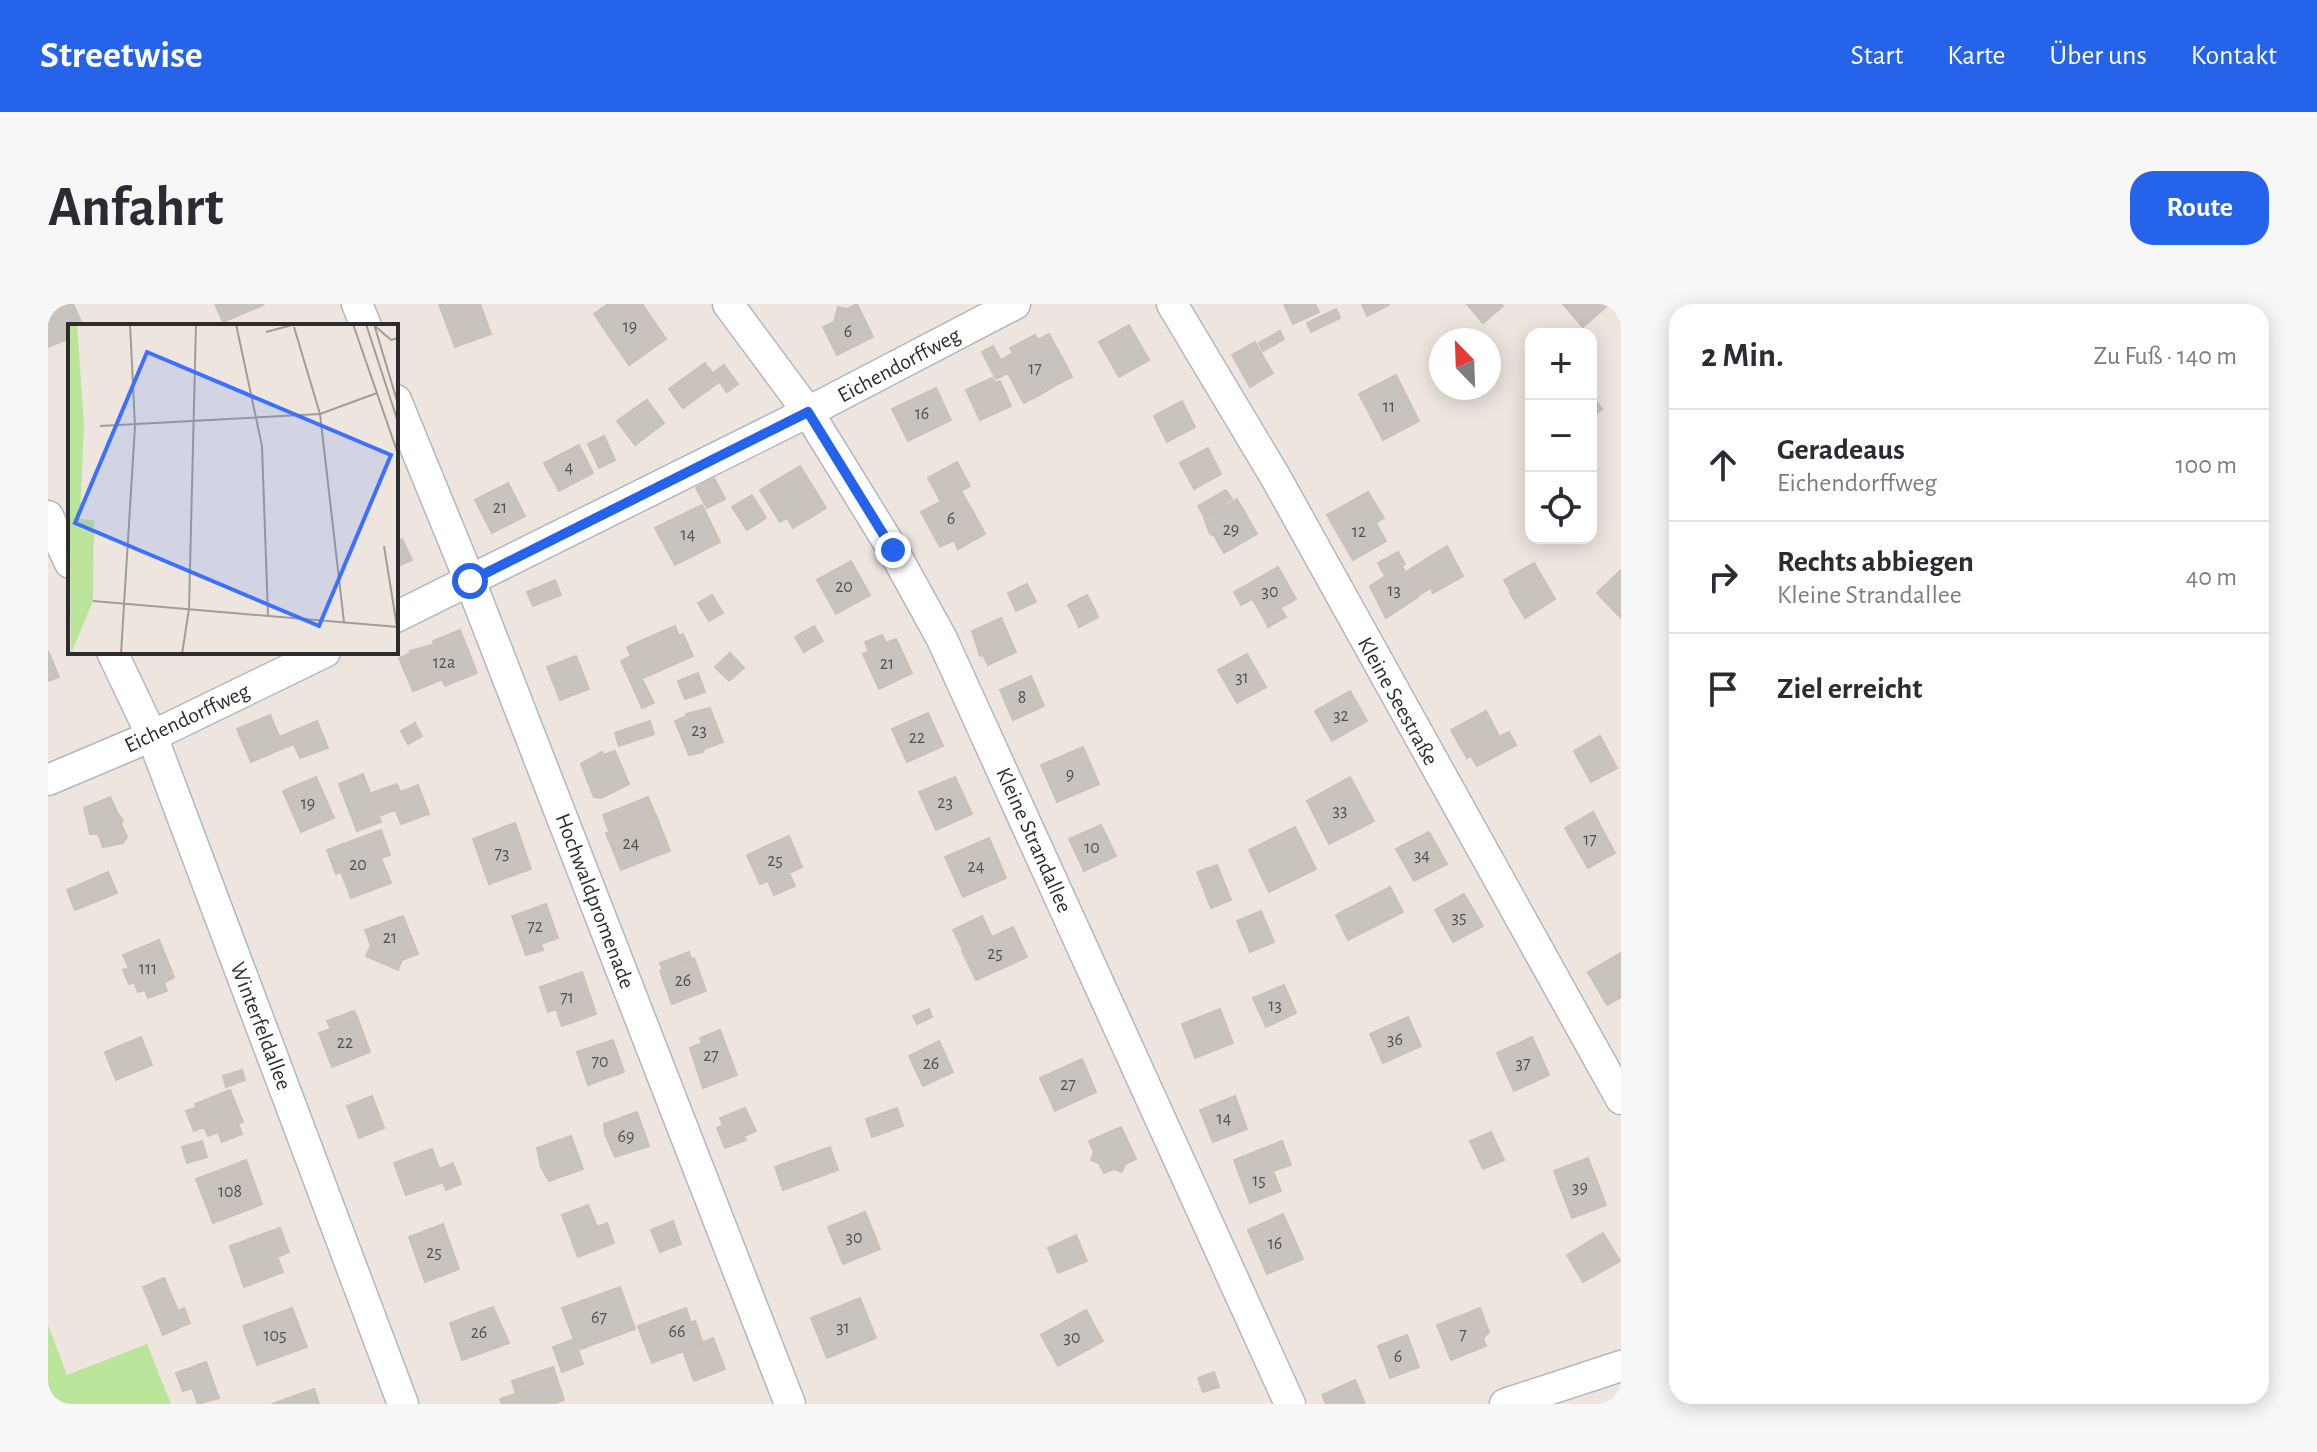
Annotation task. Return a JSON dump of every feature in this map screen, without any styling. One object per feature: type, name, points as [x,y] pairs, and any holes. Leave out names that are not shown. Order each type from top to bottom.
[{"type":"street","points":[[357,304],[365,324]]},
{"type":"street","name":"Kleine Strandallee","points":[[728,304],[808,412],[893,550],[942,639],[1290,1404]]},
{"type":"street","name":"Eichendorffweg","points":[[398,616],[808,412],[1015,304]]},
{"type":"street","name":"Kleine Seestraße","points":[[1172,304],[1276,478],[1621,1099]]},
{"type":"street","name":"Hochwaldpromenade","points":[[398,405],[470,581],[790,1404]]},
{"type":"street","points":[[48,516],[68,559]]},
{"type":"street","name":"Winterfeldallee","points":[[113,654],[152,736],[403,1404]]},
{"type":"street","name":"Eichendorffweg","points":[[48,780],[152,736],[321,654]]},
{"type":"street","points":[[1505,1404],[1621,1366]]},
{"type":"green space","points":[[48,1325],[67,1375],[147,1344],[171,1404],[48,1404]]},
{"type":"building","points":[[48,304],[73,304],[82,324],[68,324],[68,339],[48,347]]},
{"type":"building","points":[[215,304],[262,304],[263,305],[223,322]]},
{"type":"building","points":[[439,304],[480,304],[491,334],[455,347]]},
{"type":"building","points":[[608,304],[642,304],[666,339],[629,365],[594,314]]},
{"type":"building","points":[[857,304],[873,337],[837,355],[823,327],[834,322],[838,307],[847,309]]},
{"type":"building","points":[[1284,304],[1315,304],[1319,312],[1293,324]]},
{"type":"building","points":[[1362,304],[1388,304],[1389,305],[1367,316]]},
{"type":"building","points":[[1467,304],[1501,304],[1503,306],[1483,323]]},
{"type":"building","points":[[1563,304],[1609,304],[1583,327]]},
{"type":"building","points":[[1336,309],[1340,318],[1311,332],[1307,323]]},
{"type":"building","points":[[1129,325],[1149,360],[1119,377],[1099,342]]},
{"type":"building","points":[[1280,331],[1284,339],[1263,351],[1259,343]]},
{"type":"building","points":[[1049,334],[1066,365],[1056,385],[1039,395],[1036,389],[1021,398],[1001,360],[1013,353],[1010,348],[1035,335],[1037,340]]},
{"type":"building","points":[[1255,342],[1264,358],[1241,371],[1232,355]]},
{"type":"building","points":[[993,346],[1008,373],[996,379],[982,352]]},
{"type":"building","points":[[1264,358],[1273,373],[1250,387],[1241,371]]},
{"type":"building","points":[[705,363],[719,382],[683,408],[669,389]]},
{"type":"building","points":[[724,365],[738,384],[727,392],[713,373]]},
{"type":"building","points":[[1066,365],[1072,377],[1056,385]]},
{"type":"building","points":[[1396,375],[1419,421],[1383,440],[1359,394]]},
{"type":"building","points":[[992,378],[995,383],[1000,381],[1011,406],[980,420],[966,390]]},
{"type":"building","points":[[936,388],[951,420],[908,441],[892,409]]},
{"type":"building","points":[[1036,389],[1039,395],[1024,403],[1021,398]]},
{"type":"building","points":[[647,400],[664,423],[635,445],[617,421]]},
{"type":"building","points":[[1182,401],[1195,427],[1167,442],[1154,416]]},
{"type":"building","points":[[604,436],[615,460],[599,468],[588,444]]},
{"type":"building","points":[[579,445],[593,473],[559,491],[544,463]]},
{"type":"building","points":[[1208,448],[1221,474],[1194,489],[1180,463]]},
{"type":"building","points":[[957,462],[970,486],[941,502],[928,478]]},
{"type":"building","points":[[800,466],[826,508],[808,519],[802,509],[780,522],[760,490]]},
{"type":"building","points":[[714,478],[725,499],[707,508],[696,488]]},
{"type":"building","points":[[508,483],[525,516],[492,533],[475,500]]},
{"type":"building","points":[[1226,490],[1232,499],[1204,516],[1198,506]]},
{"type":"building","points":[[961,491],[981,526],[969,532],[974,540],[958,549],[954,540],[940,547],[921,512]]},
{"type":"building","points":[[1368,492],[1384,518],[1376,523],[1386,541],[1353,560],[1327,515]]},
{"type":"building","points":[[752,495],[766,518],[747,530],[732,507]]},
{"type":"building","points":[[1237,499],[1257,534],[1224,553],[1214,535],[1210,534],[1204,518]]},
{"type":"building","points":[[702,505],[720,542],[675,565],[655,528]]},
{"type":"building","points":[[802,509],[808,519],[793,528],[787,518]]},
{"type":"building","points":[[981,526],[985,534],[974,540],[969,532]]},
{"type":"building","points":[[402,539],[412,560],[398,566],[398,541]]},
{"type":"building","points":[[1447,546],[1463,576],[1433,593],[1431,588],[1417,596],[1406,572]]},
{"type":"building","points":[[1398,552],[1405,564],[1385,576],[1378,563]]},
{"type":"building","points":[[851,561],[870,595],[836,614],[817,580]]},
{"type":"building","points":[[1534,563],[1541,575],[1511,592],[1504,580]]},
{"type":"building","points":[[1402,566],[1418,597],[1386,618],[1370,586]]},
{"type":"building","points":[[1278,567],[1296,599],[1263,617],[1245,586]]},
{"type":"building","points":[[1621,570],[1621,618],[1597,593]]},
{"type":"building","points":[[1541,575],[1555,599],[1525,618],[1510,593]]},
{"type":"building","points":[[555,580],[561,595],[533,606],[527,592]]},
{"type":"building","points":[[1027,584],[1036,602],[1016,611],[1008,593]]},
{"type":"building","points":[[1245,586],[1252,599],[1241,605],[1234,592]]},
{"type":"building","points":[[712,595],[723,613],[709,621],[698,603]]},
{"type":"building","points":[[1087,595],[1093,606],[1074,616],[1068,605]]},
{"type":"building","points":[[1093,606],[1098,617],[1079,627],[1074,616]]},
{"type":"building","points":[[1280,607],[1286,617],[1268,627],[1263,617]]},
{"type":"building","points":[[1001,618],[1016,652],[988,665],[983,655],[980,656],[972,631]]},
{"type":"building","points":[[675,626],[679,636],[683,634],[693,656],[675,664],[661,632]]},
{"type":"building","points":[[814,626],[823,641],[804,652],[795,637]]},
{"type":"building","points":[[460,630],[477,673],[445,686],[442,679],[424,687],[410,651],[435,644],[433,641]]},
{"type":"building","points":[[661,632],[675,664],[641,679],[627,647]]},
{"type":"building","points":[[882,635],[886,643],[896,639],[912,673],[879,689],[863,654],[869,651],[865,642]]},
{"type":"building","points":[[48,651],[59,677],[48,681]]},
{"type":"building","points":[[411,653],[424,687],[413,691],[399,658]]},
{"type":"building","points":[[730,653],[744,668],[729,681],[715,667]]},
{"type":"building","points":[[1247,654],[1266,687],[1237,703],[1218,670]]},
{"type":"building","points":[[576,656],[589,689],[560,700],[547,667]]},
{"type":"building","points":[[631,656],[637,669],[627,674],[621,661]]},
{"type":"building","points":[[637,669],[654,703],[642,708],[627,674]]},
{"type":"building","points":[[698,673],[705,692],[685,699],[678,681]]},
{"type":"building","points":[[1031,676],[1044,706],[1013,720],[1000,690]]},
{"type":"building","points":[[1350,691],[1367,721],[1332,741],[1315,711]]},
{"type":"building","points":[[710,708],[723,742],[689,755],[675,721],[686,714]]},
{"type":"building","points":[[1486,711],[1501,740],[1467,758],[1451,730]]},
{"type":"building","points":[[928,713],[943,746],[907,762],[892,729]]},
{"type":"building","points":[[270,715],[284,748],[251,762],[237,729]]},
{"type":"building","points":[[317,721],[328,748],[300,758],[294,744],[284,748],[279,737]]},
{"type":"building","points":[[650,721],[654,734],[619,746],[615,733]]},
{"type":"building","points":[[415,723],[422,736],[408,744],[401,731]]},
{"type":"building","points":[[1509,732],[1516,745],[1477,766],[1471,756],[1501,740],[1499,737]]},
{"type":"building","points":[[1600,736],[1617,768],[1591,782],[1574,751]]},
{"type":"building","points":[[1083,747],[1099,784],[1057,802],[1041,765]]},
{"type":"building","points":[[615,751],[629,784],[601,798],[594,797],[581,764],[602,752],[603,755]]},
{"type":"building","points":[[363,774],[381,822],[357,831],[339,784]]},
{"type":"building","points":[[316,777],[334,818],[301,832],[283,791]]},
{"type":"building","points":[[955,777],[972,814],[936,830],[919,792]]},
{"type":"building","points":[[1350,777],[1374,821],[1329,844],[1307,801]]},
{"type":"building","points":[[397,784],[400,792],[390,796],[395,810],[379,816],[371,793]]},
{"type":"building","points":[[418,785],[429,814],[401,824],[390,796]]},
{"type":"building","points":[[110,797],[123,820],[121,824],[127,837],[123,843],[103,847],[98,834],[90,834],[84,808]]},
{"type":"building","points":[[648,797],[655,814],[609,831],[603,815]]},
{"type":"building","points":[[1593,812],[1615,853],[1588,868],[1565,828]]},
{"type":"building","points":[[656,815],[670,851],[656,856],[642,821]]},
{"type":"building","points":[[641,819],[656,856],[621,870],[606,833]]},
{"type":"building","points":[[515,823],[531,869],[489,884],[473,839]]},
{"type":"building","points":[[1101,825],[1116,856],[1084,871],[1069,839]]},
{"type":"building","points":[[1295,827],[1316,869],[1269,892],[1249,850]]},
{"type":"building","points":[[381,830],[390,855],[381,858],[391,883],[351,898],[341,872],[336,874],[327,850]]},
{"type":"building","points":[[1429,832],[1447,864],[1414,881],[1396,849]]},
{"type":"building","points":[[789,836],[802,867],[789,873],[795,886],[774,895],[768,881],[760,884],[747,855]]},
{"type":"building","points":[[989,838],[1006,878],[963,897],[945,857]]},
{"type":"building","points":[[1217,865],[1231,900],[1211,908],[1197,872]]},
{"type":"building","points":[[108,872],[117,893],[75,910],[67,890]]},
{"type":"building","points":[[1390,887],[1403,912],[1348,940],[1336,915]]},
{"type":"building","points":[[1464,894],[1483,926],[1453,942],[1435,910]]},
{"type":"building","points":[[546,904],[558,938],[541,944],[543,950],[526,955],[512,916]]},
{"type":"building","points":[[1261,911],[1274,942],[1250,952],[1237,921]]},
{"type":"building","points":[[403,916],[418,954],[402,960],[398,970],[366,956],[371,946],[365,930]]},
{"type":"building","points":[[982,916],[992,937],[963,950],[953,930]]},
{"type":"building","points":[[1013,927],[1027,957],[976,980],[962,951]]},
{"type":"building","points":[[159,940],[174,977],[164,983],[167,991],[148,998],[145,990],[138,992],[134,982],[129,984],[123,970],[129,968],[123,955]]},
{"type":"building","points":[[689,952],[691,959],[663,970],[660,963]]},
{"type":"building","points":[[1621,953],[1621,997],[1607,1005],[1588,972]]},
{"type":"building","points":[[694,958],[706,991],[672,1004],[660,971]]},
{"type":"building","points":[[582,972],[596,1014],[562,1026],[556,1009],[548,1012],[540,987]]},
{"type":"building","points":[[1284,985],[1296,1013],[1266,1027],[1253,998]]},
{"type":"building","points":[[929,1009],[932,1017],[917,1024],[913,1016]]},
{"type":"building","points":[[1220,1009],[1233,1043],[1195,1058],[1182,1024]]},
{"type":"building","points":[[354,1011],[358,1019],[331,1029],[327,1021]]},
{"type":"building","points":[[1408,1017],[1421,1046],[1383,1063],[1370,1034]]},
{"type":"building","points":[[358,1019],[370,1052],[332,1067],[319,1033]]},
{"type":"building","points":[[720,1030],[737,1075],[703,1088],[690,1048],[702,1043],[700,1038]]},
{"type":"building","points":[[141,1037],[152,1065],[116,1080],[105,1052]]},
{"type":"building","points":[[1532,1037],[1549,1075],[1514,1091],[1497,1053]]},
{"type":"building","points":[[613,1040],[624,1072],[588,1085],[577,1052]]},
{"type":"building","points":[[939,1041],[953,1072],[923,1086],[909,1056]]},
{"type":"building","points":[[1082,1059],[1096,1092],[1055,1111],[1040,1078]]},
{"type":"building","points":[[242,1070],[245,1080],[226,1087],[223,1076]]},
{"type":"building","points":[[230,1090],[243,1122],[208,1136],[195,1104]]},
{"type":"building","points":[[372,1096],[384,1128],[359,1138],[347,1106]]},
{"type":"building","points":[[1235,1096],[1247,1129],[1213,1142],[1200,1110]]},
{"type":"building","points":[[197,1107],[204,1127],[194,1131],[186,1111]]},
{"type":"building","points":[[745,1108],[756,1131],[744,1136],[746,1140],[725,1148],[717,1128],[723,1125],[720,1118]]},
{"type":"building","points":[[897,1108],[903,1126],[872,1137],[866,1119]]},
{"type":"building","points":[[637,1112],[649,1146],[615,1157],[604,1124]]},
{"type":"building","points":[[238,1124],[242,1134],[222,1142],[218,1132]]},
{"type":"building","points":[[1121,1127],[1136,1159],[1125,1164],[1122,1172],[1114,1169],[1104,1173],[1099,1163],[1091,1160],[1094,1152],[1089,1141]]},
{"type":"building","points":[[1491,1132],[1504,1160],[1483,1169],[1470,1141]]},
{"type":"building","points":[[571,1136],[583,1169],[549,1181],[541,1167],[537,1148]]},
{"type":"building","points":[[202,1141],[207,1157],[187,1163],[182,1147]]},
{"type":"building","points":[[1282,1141],[1291,1165],[1273,1171],[1281,1191],[1250,1203],[1234,1160]]},
{"type":"building","points":[[830,1147],[838,1170],[783,1190],[775,1167]]},
{"type":"building","points":[[432,1149],[444,1182],[406,1195],[394,1163]]},
{"type":"building","points":[[1588,1158],[1606,1205],[1572,1218],[1554,1171]]},
{"type":"building","points":[[246,1160],[262,1204],[255,1207],[242,1172],[226,1178],[223,1169]]},
{"type":"building","points":[[453,1163],[461,1184],[446,1190],[439,1169]]},
{"type":"building","points":[[223,1169],[226,1178],[242,1172],[255,1207],[221,1220],[204,1176]]},
{"type":"building","points":[[204,1176],[221,1220],[213,1223],[196,1179]]},
{"type":"building","points":[[588,1205],[597,1227],[607,1223],[614,1243],[578,1257],[562,1215]]},
{"type":"building","points":[[865,1212],[880,1249],[843,1264],[828,1227]]},
{"type":"building","points":[[1283,1214],[1303,1259],[1267,1274],[1248,1230]]},
{"type":"building","points":[[673,1221],[681,1244],[660,1252],[651,1230]]},
{"type":"building","points":[[443,1224],[459,1269],[425,1282],[409,1237]]},
{"type":"building","points":[[280,1228],[289,1252],[277,1257],[268,1232]]},
{"type":"building","points":[[268,1232],[283,1272],[244,1287],[230,1246]]},
{"type":"building","points":[[1603,1233],[1620,1261],[1583,1282],[1567,1255]]},
{"type":"building","points":[[1076,1235],[1087,1261],[1058,1273],[1048,1248]]},
{"type":"building","points":[[164,1278],[178,1311],[184,1308],[190,1323],[163,1335],[143,1287]]},
{"type":"building","points":[[620,1287],[635,1329],[578,1350],[562,1308]]},
{"type":"building","points":[[860,1298],[876,1338],[827,1358],[811,1318]]},
{"type":"building","points":[[493,1307],[509,1343],[462,1360],[450,1323]]},
{"type":"building","points":[[292,1308],[307,1347],[257,1365],[243,1326]]},
{"type":"building","points":[[686,1308],[691,1323],[695,1321],[703,1344],[665,1358],[651,1321]]},
{"type":"building","points":[[1480,1308],[1489,1332],[1483,1338],[1486,1346],[1451,1360],[1437,1325]]},
{"type":"building","points":[[1086,1310],[1103,1341],[1058,1366],[1041,1335]]},
{"type":"building","points":[[651,1321],[665,1358],[652,1363],[638,1326]]},
{"type":"building","points":[[1407,1335],[1419,1367],[1390,1378],[1378,1346]]},
{"type":"building","points":[[713,1338],[725,1369],[694,1381],[683,1351]]},
{"type":"building","points":[[574,1339],[583,1364],[562,1372],[553,1347]]},
{"type":"building","points":[[206,1362],[219,1398],[198,1404],[192,1388],[183,1391],[176,1373]]},
{"type":"building","points":[[553,1367],[564,1400],[553,1404],[546,1383],[516,1394],[512,1381]]},
{"type":"building","points":[[1214,1372],[1219,1387],[1203,1392],[1198,1378]]},
{"type":"building","points":[[1355,1380],[1365,1404],[1326,1404],[1322,1395]]},
{"type":"building","points":[[546,1383],[553,1404],[502,1404],[500,1399]]},
{"type":"building","points":[[314,1389],[319,1404],[272,1404]]},
{"type":"route","points":[[470,581],[808,412],[893,550]]}]
